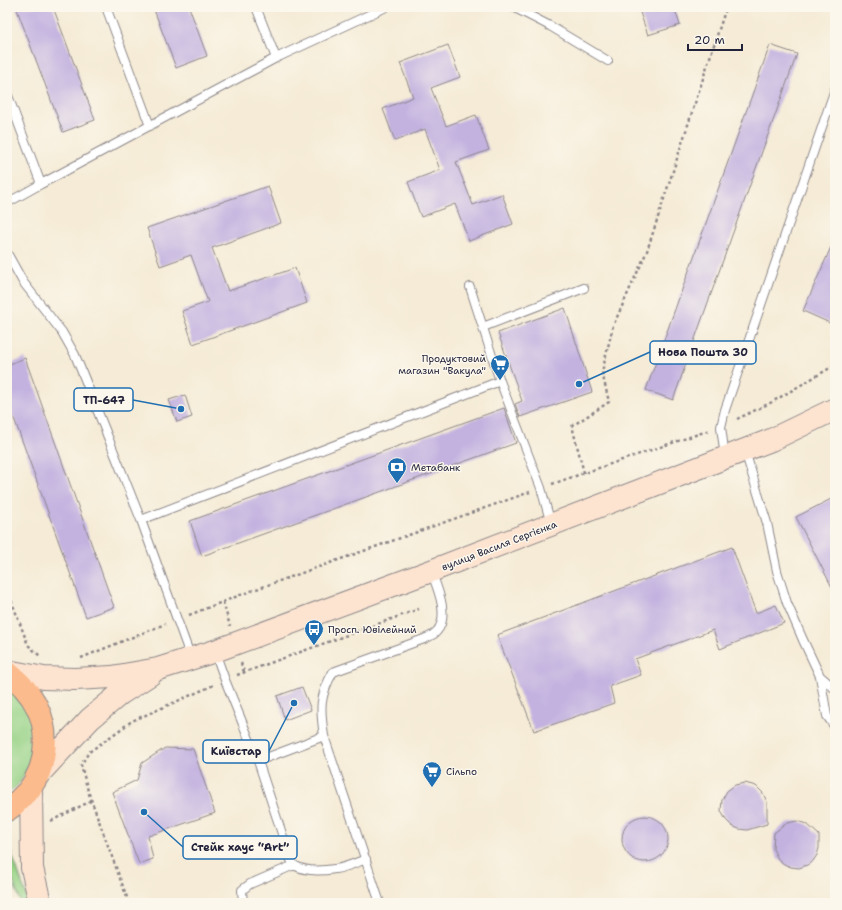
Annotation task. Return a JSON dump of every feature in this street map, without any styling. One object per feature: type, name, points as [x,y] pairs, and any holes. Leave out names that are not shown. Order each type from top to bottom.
[{"type":"main road","name":"вулиця Василя Сергієнка","points":[[7,672],[44,678],[75,679],[112,677],[158,669],[215,651],[552,525],[771,440],[835,409]]},
{"type":"main road","name":"вулиця Василя Сергієнка","points":[[34,782],[90,719],[120,694],[158,669]]},
{"type":"main road","points":[[7,672],[25,687],[37,707],[44,730],[44,754],[34,782],[32,868],[40,903]]},
{"type":"main road","points":[[7,810],[12,807],[34,782]]},
{"type":"lane","points":[[106,7],[150,126]]},
{"type":"lane","points":[[256,7],[276,58]]},
{"type":"lane","points":[[7,203],[276,58],[386,7]]},
{"type":"lane","points":[[513,7],[550,26],[608,61]]},
{"type":"lane","points":[[835,89],[725,410],[721,427],[767,523],[777,571],[787,603],[820,676],[827,716],[835,727]]},
{"type":"lane","points":[[7,93],[41,184]]},
{"type":"lane","points":[[7,253],[23,282],[62,332],[75,355],[141,520],[191,658]]},
{"type":"lane","points":[[470,287],[500,381],[541,488],[552,525]]},
{"type":"lane","points":[[483,327],[584,288]]},
{"type":"lane","points":[[141,520],[500,381]]},
{"type":"lane","points":[[380,903],[324,736],[320,712],[322,696],[333,672],[424,639],[436,632],[442,624],[442,610],[440,595],[431,570]]},
{"type":"lane","points":[[215,651],[225,680],[258,761],[290,858],[294,865],[300,869],[307,870],[336,869],[366,859]]},
{"type":"lane","points":[[820,676],[835,689]]},
{"type":"lane","points":[[258,761],[324,736]]},
{"type":"lane","points":[[243,903],[242,890],[250,884],[294,865]]},
{"type":"path","points":[[584,473],[572,426],[609,402],[602,372],[613,326],[647,251],[727,7]]},
{"type":"path","points":[[80,658],[248,592],[584,473],[721,427],[772,402],[835,365]]},
{"type":"path","points":[[7,589],[28,645],[43,659]]},
{"type":"path","points":[[129,903],[88,791],[81,765],[89,752],[132,721],[225,680],[419,609]]},
{"type":"green space","points":[[7,687],[18,696],[30,716],[33,748],[31,759],[22,779],[7,794]]},
{"type":"green space","points":[[10,849],[29,903],[21,903],[7,865],[7,850]]},
{"type":"building","points":[[16,7],[53,7],[95,120],[63,132]]},
{"type":"building","points":[[153,7],[189,7],[207,56],[176,68]]},
{"type":"building","points":[[638,7],[674,7],[680,25],[648,35]]},
{"type":"building","points":[[448,45],[460,77],[431,88],[446,126],[476,115],[489,150],[456,162],[473,205],[502,194],[513,224],[469,241],[455,204],[421,217],[408,182],[440,170],[425,129],[395,141],[383,109],[413,97],[400,63]]},
{"type":"building","points":[[770,45],[797,54],[673,400],[646,390]]},
{"type":"building","points":[[268,186],[281,223],[212,248],[228,291],[295,268],[307,303],[193,344],[182,311],[208,302],[191,255],[160,266],[147,228]]},
{"type":"building","points":[[835,238],[835,312],[830,323],[803,311]]},
{"type":"building","points":[[565,308],[592,392],[520,417],[515,404],[522,401],[498,333]]},
{"type":"building","points":[[25,358],[114,607],[86,617],[7,399],[7,365]]},
{"type":"building","points":[[185,395],[192,417],[177,422],[169,400]]},
{"type":"building","points":[[504,408],[516,443],[202,556],[190,521]]},
{"type":"building","points":[[835,497],[835,593],[796,517]]},
{"type":"building","points":[[732,547],[756,613],[776,605],[784,623],[720,649],[713,630],[635,659],[641,675],[610,686],[614,703],[534,731],[497,635]]},
{"type":"building","points":[[302,687],[311,710],[285,720],[277,696]]},
{"type":"building","points":[[165,748],[193,749],[215,813],[148,836],[153,859],[139,864],[112,792],[137,780],[142,763]]},
{"type":"building","points":[[745,783],[756,786],[763,793],[767,802],[767,824],[747,830],[732,826],[726,820],[721,811],[722,800],[727,791],[735,785]]},
{"type":"building","points":[[645,816],[658,820],[664,826],[668,839],[664,852],[658,858],[645,862],[632,858],[626,852],[622,839],[626,826],[632,820]]},
{"type":"building","points":[[797,821],[807,824],[819,835],[819,848],[817,855],[813,861],[799,868],[784,864],[778,859],[773,849],[774,833],[787,823]]},
{"type":"place","name":"Продуктовий магазин \"Вакула\"","points":[[500,381]]},
{"type":"place","name":"Нова Пошта 30","points":[[579,384]]},
{"type":"place","name":"ТП-647","points":[[181,409]]},
{"type":"place","name":"Метабанк","points":[[397,484]]},
{"type":"place","name":"Просп. Ювілейний","points":[[314,646]]},
{"type":"place","name":"Київстар","points":[[294,703]]},
{"type":"place","name":"Сільпо","points":[[432,788]]},
{"type":"place","name":"Стейк хаус “Art”","points":[[144,812]]}]
